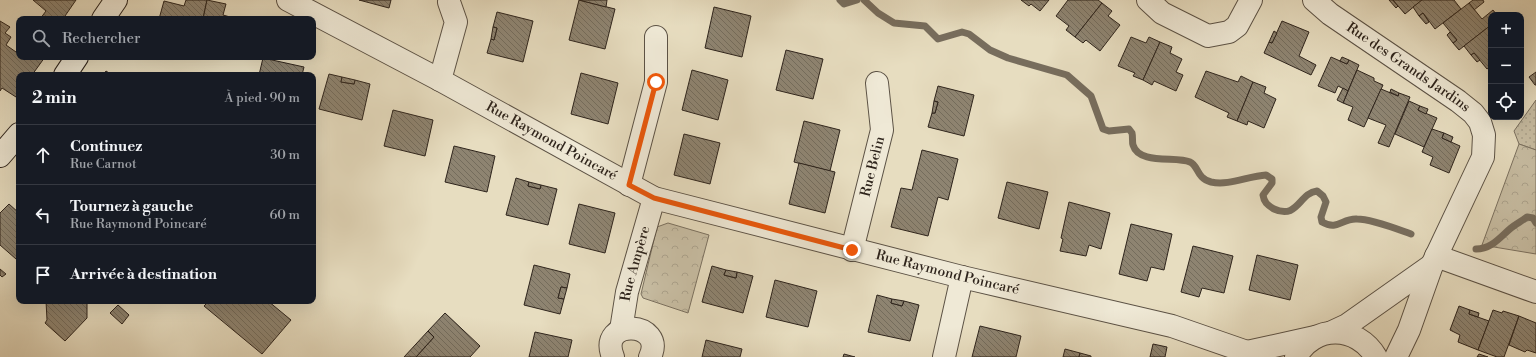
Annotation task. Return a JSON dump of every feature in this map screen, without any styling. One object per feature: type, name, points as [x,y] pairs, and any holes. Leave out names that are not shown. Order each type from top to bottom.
[{"type":"street","points":[[105,16],[116,0]]},
{"type":"street","name":"Rue Raymond Poincaré","points":[[288,0],[440,80],[654,198],[852,250],[1172,326],[1250,355],[1323,334]]},
{"type":"street","points":[[1148,0],[1162,13],[1208,36],[1229,32],[1237,26],[1251,0]]},
{"type":"street","name":"Rue des Grands Jardins","points":[[1314,0],[1330,14],[1458,101],[1473,113],[1480,122],[1484,135],[1483,157],[1434,261],[1409,330],[1396,357]]},
{"type":"street","points":[[440,80],[456,22],[449,2]]},
{"type":"street","points":[[629,185],[656,82],[656,37]]},
{"type":"street","points":[[67,72],[75,60]]},
{"type":"street","name":"Rue Belin","points":[[852,250],[882,130],[876,83]]},
{"type":"street","points":[[0,156],[16,137]]},
{"type":"street","name":"Rue Ampère","points":[[613,357],[610,346],[614,336],[621,330],[627,292],[654,198]]},
{"type":"street","points":[[1434,261],[1536,292]]},
{"type":"street","name":"Rue des Grands Jardins","points":[[1323,334],[1353,321],[1434,261]]},
{"type":"street","points":[[944,357],[962,277]]},
{"type":"street","points":[[621,330],[631,327],[641,330],[648,336],[652,345],[650,357]]},
{"type":"street","points":[[1296,357],[1304,345],[1323,334],[1346,333],[1359,339],[1371,348],[1376,357]]},
{"type":"green space","points":[[1536,100],[1536,150],[1519,144],[1514,131],[1522,120],[1524,120],[1524,117]]},
{"type":"green space","points":[[1519,144],[1536,150],[1536,254],[1482,245]]},
{"type":"green space","points":[[668,223],[709,235],[688,313],[643,298],[641,294],[657,227]]},
{"type":"building","points":[[33,0],[76,0],[65,16],[42,16],[46,11]]},
{"type":"building","points":[[186,0],[207,0],[204,16],[160,16],[164,1],[184,6]]},
{"type":"building","points":[[207,0],[226,4],[223,15],[226,16],[204,16]]},
{"type":"building","points":[[359,0],[391,0],[389,8]]},
{"type":"building","points":[[579,0],[615,9],[605,49],[569,40]]},
{"type":"building","points":[[579,0],[607,0],[606,7]]},
{"type":"building","points":[[1021,0],[1049,0],[1040,11],[1031,4],[1029,6]]},
{"type":"building","points":[[1068,0],[1098,0],[1102,3],[1075,37],[1066,30],[1069,26],[1056,16]]},
{"type":"building","points":[[1389,0],[1393,0],[1398,6],[1396,8]]},
{"type":"building","points":[[1393,0],[1422,0],[1405,14]]},
{"type":"building","points":[[1422,0],[1454,0],[1461,9],[1435,29],[1423,13],[1419,16],[1413,7]]},
{"type":"building","points":[[1473,0],[1483,0],[1484,2],[1474,10],[1469,3]]},
{"type":"building","points":[[1102,3],[1112,11],[1108,16],[1120,25],[1100,51],[1086,40],[1083,43],[1075,37]]},
{"type":"building","points":[[1469,3],[1482,19],[1488,14],[1488,27],[1459,50],[1453,43],[1457,40],[1443,23]]},
{"type":"building","points":[[714,7],[751,16],[742,57],[705,48]]},
{"type":"building","points":[[497,12],[533,21],[523,62],[487,53],[491,39],[494,40],[497,28],[493,27]]},
{"type":"building","points":[[1423,13],[1429,22],[1426,24],[1419,16]]},
{"type":"building","points":[[0,21],[10,27],[5,33],[11,37],[6,45],[16,52],[16,60],[43,60],[34,72],[16,72],[16,97],[2,88],[0,91]]},
{"type":"building","points":[[1282,21],[1309,32],[1299,56],[1316,65],[1311,75],[1264,53],[1269,42],[1272,43]]},
{"type":"building","points":[[493,27],[497,28],[494,40],[491,39]]},
{"type":"building","points":[[1488,27],[1488,68],[1487,69],[1474,53],[1471,55],[1464,46]]},
{"type":"building","points":[[1274,31],[1277,33],[1272,43],[1269,42]]},
{"type":"building","points":[[1450,32],[1457,40],[1453,43],[1447,35]]},
{"type":"building","points":[[1131,37],[1146,43],[1149,37],[1160,42],[1143,80],[1133,76],[1135,73],[1118,66]]},
{"type":"building","points":[[1160,42],[1172,47],[1170,53],[1182,59],[1176,72],[1183,75],[1176,91],[1154,81],[1152,85],[1143,80]]},
{"type":"building","points":[[786,50],[823,59],[813,99],[776,90]]},
{"type":"building","points":[[1474,53],[1480,60],[1477,62],[1471,55]]},
{"type":"building","points":[[1331,57],[1347,64],[1349,60],[1359,65],[1348,91],[1338,86],[1335,93],[1318,86]]},
{"type":"building","points":[[1342,57],[1349,60],[1347,64],[1340,61]]},
{"type":"building","points":[[263,60],[272,60],[304,67],[303,72],[260,72]]},
{"type":"building","points":[[692,70],[728,80],[718,120],[682,110]]},
{"type":"building","points":[[1357,70],[1374,78],[1374,81],[1383,85],[1364,127],[1348,120],[1353,107],[1343,103]]},
{"type":"building","points":[[1206,71],[1238,82],[1241,76],[1253,82],[1237,121],[1227,117],[1229,113],[1195,97]]},
{"type":"building","points":[[1536,72],[1536,85],[1535,85],[1529,77]]},
{"type":"building","points":[[581,73],[618,83],[608,124],[571,114]]},
{"type":"building","points":[[329,74],[342,77],[341,82],[354,84],[355,80],[370,84],[362,120],[319,109]]},
{"type":"building","points":[[342,77],[355,80],[354,84],[341,82]]},
{"type":"building","points":[[1253,82],[1266,87],[1264,93],[1276,99],[1264,128],[1248,121],[1247,125],[1237,121]]},
{"type":"building","points":[[938,86],[974,95],[964,136],[928,127],[932,113],[935,113],[938,102],[934,101]]},
{"type":"building","points":[[1343,88],[1348,91],[1343,103],[1337,100]]},
{"type":"building","points":[[1381,89],[1398,96],[1399,93],[1410,97],[1389,147],[1378,143],[1386,125],[1368,118]]},
{"type":"building","points":[[1391,89],[1399,93],[1398,96],[1390,92]]},
{"type":"building","points":[[934,101],[938,102],[935,113],[932,113]]},
{"type":"building","points":[[1409,101],[1420,106],[1418,110],[1437,118],[1424,147],[1395,134]]},
{"type":"building","points":[[1420,106],[1428,109],[1426,114],[1418,110]]},
{"type":"building","points":[[393,110],[433,120],[425,156],[384,146]]},
{"type":"building","points":[[804,121],[840,130],[830,171],[794,162]]},
{"type":"building","points":[[1432,129],[1444,133],[1442,138],[1460,146],[1449,173],[1430,165],[1433,157],[1422,152]]},
{"type":"building","points":[[1444,133],[1453,137],[1451,142],[1442,138]]},
{"type":"building","points":[[684,134],[720,143],[710,184],[674,175]]},
{"type":"building","points":[[454,146],[495,156],[487,192],[445,182]]},
{"type":"building","points":[[922,150],[958,159],[948,200],[938,197],[928,236],[891,227],[901,188],[912,190]]},
{"type":"building","points":[[799,163],[835,172],[825,213],[789,204]]},
{"type":"building","points":[[516,178],[529,182],[528,186],[540,189],[541,185],[557,189],[548,225],[506,215]]},
{"type":"building","points":[[529,182],[541,185],[540,189],[528,186]]},
{"type":"building","points":[[1007,182],[1048,192],[1039,229],[998,218]]},
{"type":"building","points":[[1069,202],[1110,213],[1101,249],[1089,245],[1086,256],[1060,251],[1063,239],[1061,238]]},
{"type":"building","points":[[9,204],[16,210],[16,259],[0,245],[0,213]]},
{"type":"building","points":[[579,204],[615,213],[605,253],[569,244]]},
{"type":"building","points":[[1131,224],[1172,234],[1164,270],[1151,267],[1147,281],[1119,274]]},
{"type":"building","points":[[1193,246],[1233,256],[1224,293],[1202,288],[1199,297],[1181,292]]},
{"type":"building","points":[[1257,255],[1298,265],[1290,300],[1249,290]]},
{"type":"building","points":[[534,265],[570,274],[567,288],[561,287],[558,298],[564,299],[560,314],[524,305]]},
{"type":"building","points":[[712,266],[726,270],[724,275],[736,278],[737,272],[753,276],[743,313],[702,302]]},
{"type":"building","points":[[0,269],[6,274],[2,277],[0,275]]},
{"type":"building","points":[[726,270],[737,272],[736,278],[724,275]]},
{"type":"building","points":[[775,280],[817,291],[808,327],[766,317]]},
{"type":"building","points":[[561,287],[567,288],[564,299],[558,298]]},
{"type":"building","points":[[877,295],[892,299],[891,303],[902,306],[904,301],[919,305],[910,341],[868,332]]},
{"type":"building","points":[[892,299],[904,301],[902,306],[891,303]]},
{"type":"building","points":[[46,304],[87,304],[87,318],[65,341],[45,323],[47,320]]},
{"type":"building","points":[[206,304],[272,304],[291,320],[262,354],[204,306]]},
{"type":"building","points":[[118,305],[129,315],[122,324],[110,313]]},
{"type":"building","points":[[1459,306],[1470,310],[1469,314],[1489,321],[1478,350],[1458,342],[1460,335],[1450,330]]},
{"type":"building","points":[[1470,310],[1479,313],[1478,317],[1469,314]]},
{"type":"building","points":[[1493,310],[1502,313],[1503,311],[1519,316],[1504,357],[1497,357],[1478,350]]},
{"type":"building","points":[[445,313],[480,346],[470,357],[416,357],[434,337],[428,331]]},
{"type":"building","points":[[1519,316],[1536,323],[1536,353],[1527,350],[1525,352],[1509,345]]},
{"type":"building","points":[[980,326],[1021,336],[1016,357],[972,357]]},
{"type":"building","points":[[428,331],[434,337],[416,357],[404,357]]},
{"type":"building","points":[[535,332],[572,340],[568,357],[529,357]]},
{"type":"building","points":[[706,340],[742,349],[740,357],[702,357]]},
{"type":"building","points":[[1153,344],[1167,347],[1165,357],[1150,357]]},
{"type":"building","points":[[1065,349],[1080,353],[1079,357],[1063,357]]},
{"type":"building","points":[[1080,353],[1091,356],[1091,357],[1079,357]]},
{"type":"building","points":[[844,354],[855,357],[843,357]]},
{"type":"building","points":[[1479,354],[1488,357],[1477,357]]},
{"type":"waterway","points":[[840,0],[844,4],[857,0]]},
{"type":"waterway","points":[[864,0],[878,13],[894,23],[925,26],[938,39],[962,32],[969,34],[990,50],[1008,58],[1067,75],[1091,96],[1103,129],[1109,131],[1129,129],[1132,133],[1133,145],[1142,155],[1150,158],[1184,160],[1190,162],[1195,166],[1203,178],[1211,182],[1225,183],[1266,175],[1272,179],[1272,183],[1263,197],[1266,203],[1274,209],[1282,211],[1293,209],[1306,196],[1317,191],[1323,196],[1326,202],[1321,217],[1322,222],[1336,225],[1347,220],[1363,219],[1411,234]]},
{"type":"waterway","points":[[1476,249],[1491,245],[1527,217],[1533,218],[1536,223]]},
{"type":"route","points":[[656,82],[629,185],[654,198],[852,250]]}]
